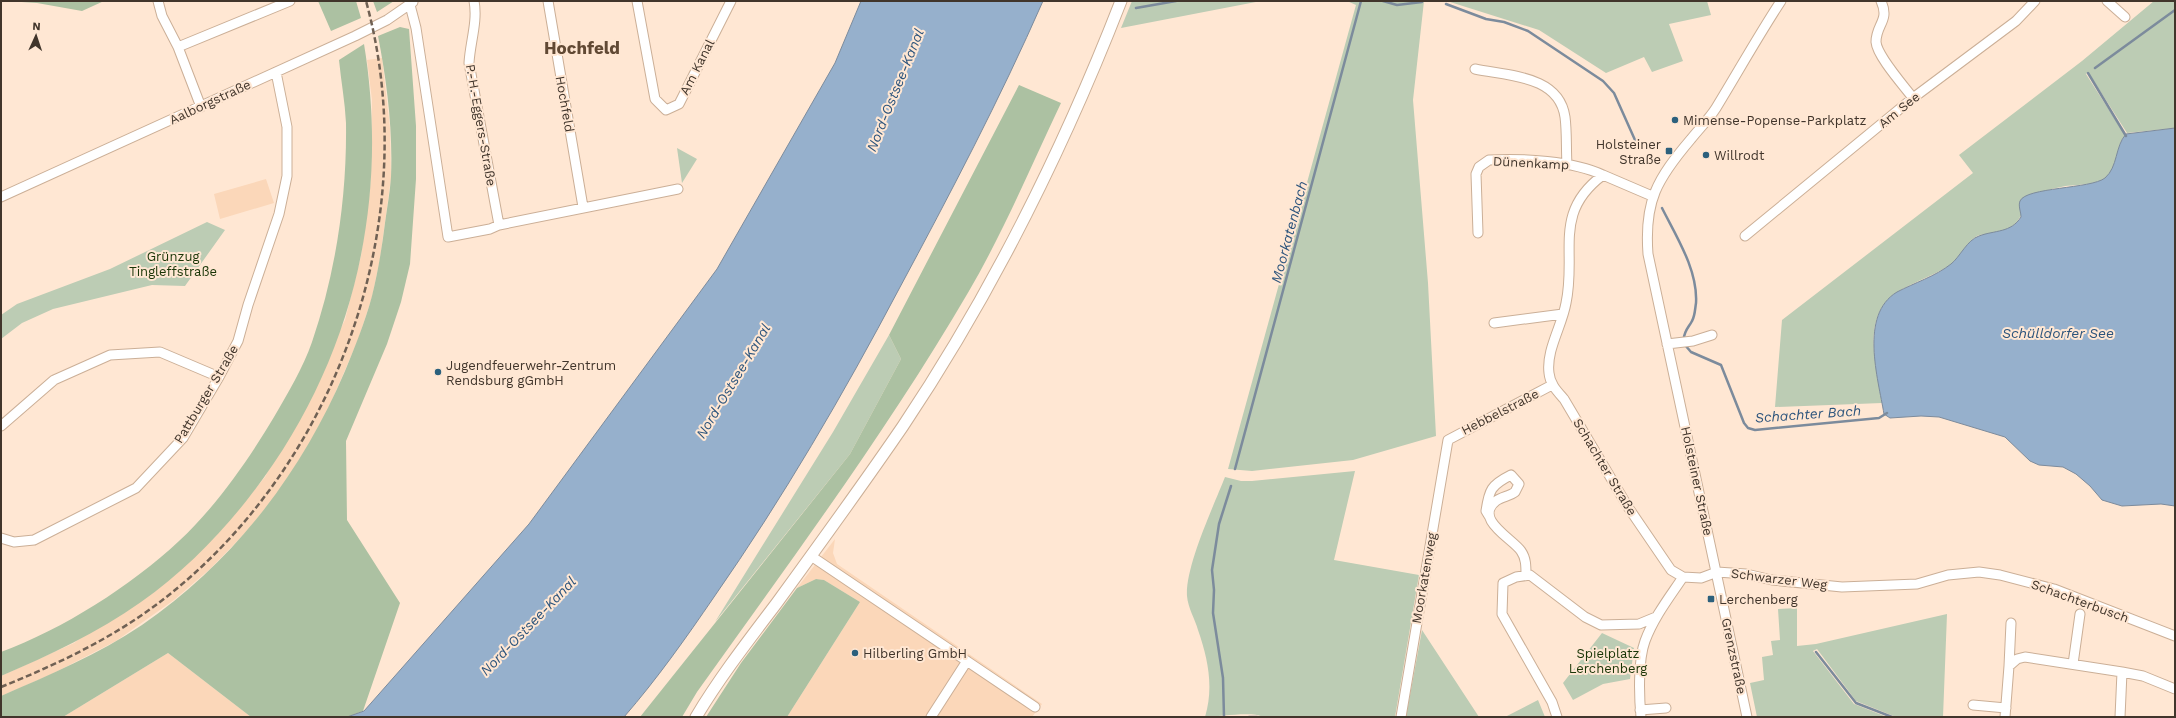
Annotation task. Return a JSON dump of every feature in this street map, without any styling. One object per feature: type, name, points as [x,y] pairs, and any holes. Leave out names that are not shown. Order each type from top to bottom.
[{"type":"main road","points":[[696,717],[739,654],[865,482],[935,378],[996,274],[1048,172],[1084,93],[1121,1]]},
{"type":"street","points":[[158,1],[162,16],[178,47],[201,107]]},
{"type":"street","points":[[178,47],[290,1]]},
{"type":"street","name":"P.-H.-Eggers-Straße","points":[[474,1],[475,21],[470,43],[469,63],[499,225]]},
{"type":"street","name":"Hochfeld","points":[[548,1],[583,207]]},
{"type":"street","name":"Am Kanal","points":[[637,1],[655,99],[666,110],[678,104],[731,1]]},
{"type":"street","name":"Holsteiner Straße","points":[[1717,572],[1648,254],[1647,226],[1652,196],[1669,165],[1715,109],[1748,52],[1781,1]]},
{"type":"street","points":[[1881,1],[1885,16],[1879,29],[1876,44],[1878,51],[1913,98]]},
{"type":"street","name":"Am See","points":[[1745,236],[1913,98],[2016,21],[2035,1]]},
{"type":"street","points":[[2107,1],[2125,17]]},
{"type":"street","points":[[412,3],[448,237],[452,238],[490,230],[499,225],[583,207],[678,190]]},
{"type":"street","name":"Aalborgstraße","points":[[1,197],[355,36],[412,3]]},
{"type":"street","points":[[1475,69],[1538,82],[1558,97],[1565,117],[1567,164]]},
{"type":"street","name":"Pattburger Straße","points":[[1,538],[14,542],[34,540],[136,488],[183,438],[219,377],[238,341],[248,305],[279,214],[287,176],[287,127],[276,72]]},
{"type":"street","name":"Dünenkamp","points":[[1478,233],[1476,174],[1478,167],[1483,163],[1496,160],[1567,164],[1593,170],[1603,175]]},
{"type":"street","points":[[1552,385],[1549,374],[1549,362],[1564,314],[1568,283],[1569,229],[1572,215],[1585,191],[1603,175],[1652,196]]},
{"type":"street","points":[[1494,323],[1564,314]]},
{"type":"street","points":[[1667,344],[1690,342],[1712,335]]},
{"type":"street","points":[[1,426],[54,380],[110,355],[160,352],[219,377]]},
{"type":"street","name":"Hebbelstraße","points":[[1448,440],[1552,385]]},
{"type":"street","name":"Schachter Straße","points":[[1552,385],[1564,399],[1628,507],[1672,570],[1683,577]]},
{"type":"street","name":"Moorkatenweg","points":[[1401,717],[1448,440]]},
{"type":"street","points":[[1489,516],[1493,524],[1521,551],[1526,563],[1526,575]]},
{"type":"street","points":[[811,556],[1035,707]]},
{"type":"street","points":[[1666,708],[1641,713],[1639,680],[1645,641],[1656,617],[1683,577],[1701,578],[1717,572]]},
{"type":"street","name":"Schwarzer Weg","points":[[1717,572],[1746,574],[1772,580],[1842,587]]},
{"type":"street","name":"Grenzstraße","points":[[1717,572],[1747,717]]},
{"type":"street","name":"Schachterbusch","points":[[1842,587],[1917,584],[1948,575],[1979,572],[2000,575],[2054,589],[2175,636]]},
{"type":"street","points":[[1526,575],[1585,617],[1602,625],[1639,624],[1656,617]]},
{"type":"street","points":[[1526,575],[1503,583],[1502,614],[1552,702],[1557,717]]},
{"type":"street","points":[[2072,664],[2080,614]]},
{"type":"street","points":[[1973,705],[2005,712],[2011,623]]},
{"type":"street","points":[[2009,666],[2017,659],[2025,657],[2143,676],[2175,689]]},
{"type":"street","points":[[931,717],[967,660]]},
{"type":"street","points":[[2120,717],[2122,672]]},
{"type":"shaded area","points":[[382,58],[390,128],[391,178],[380,259],[372,297],[358,340],[323,421],[282,487],[250,528],[210,569],[174,600],[116,641],[50,675],[1,696],[1,676],[74,643],[214,538],[265,477],[345,320],[361,256],[371,180],[372,100],[367,60]]},
{"type":"shaded area","points":[[266,179],[274,203],[220,219],[214,194]]},
{"type":"shaded area","points":[[835,539],[833,553],[837,564],[1042,704],[1032,717],[787,717],[860,602],[824,580],[816,579],[797,588]]},
{"type":"shaded area","points":[[168,653],[251,717],[63,717]]},
{"type":"green space","points":[[6,1],[104,1],[82,11],[37,3]]},
{"type":"green space","points":[[318,1],[356,1],[361,18],[331,31]]},
{"type":"green space","points":[[373,1],[394,1],[377,12]]},
{"type":"green space","points":[[1132,1],[1261,1],[1121,28]]},
{"type":"green space","points":[[1347,1],[1424,1],[1413,100],[1428,283],[1436,436],[1353,460],[1252,471],[1228,469],[1356,5]]},
{"type":"green space","points":[[1447,1],[1707,1],[1711,15],[1669,24],[1683,61],[1652,72],[1644,57],[1606,73],[1539,30]]},
{"type":"green space","points":[[2154,1],[2175,1],[2175,128],[2127,133],[2088,72],[2086,74],[2125,135],[2120,143],[2114,166],[2108,176],[2102,180],[2089,184],[2061,187],[2028,195],[2021,215],[2009,228],[1995,233],[1977,236],[1950,265],[1896,293],[1885,303],[1878,316],[1874,329],[1875,359],[1882,403],[1775,407],[1782,320],[1973,173],[1959,155],[2082,61]]},
{"type":"green space","points":[[400,27],[409,29],[416,126],[416,179],[410,264],[401,302],[387,344],[346,441],[347,520],[400,603],[363,711],[347,717],[251,717],[168,653],[63,717],[1,717],[1,696],[73,664],[126,636],[175,600],[206,573],[235,544],[262,512],[286,479],[308,444],[328,408],[356,344],[369,306],[378,269],[391,177],[391,142],[389,106],[378,36]]},
{"type":"green space","points":[[364,44],[371,105],[372,166],[366,226],[354,285],[336,342],[313,397],[283,450],[247,500],[211,542],[170,580],[141,602],[90,634],[55,652],[1,676],[1,652],[72,619],[95,605],[140,574],[179,541],[206,514],[231,482],[285,399],[300,371],[312,342],[328,289],[334,261],[342,206],[346,151],[345,107],[339,60]]},
{"type":"green space","points":[[1019,85],[1061,103],[1006,222],[982,268],[938,343],[906,394],[838,494],[697,692],[682,717],[640,717],[850,454],[901,359],[889,335]]},
{"type":"green space","points":[[677,148],[697,159],[682,183]]},
{"type":"green space","name":"Grünzug Tingleffstraße","points":[[207,222],[225,230],[185,286],[152,285],[53,309],[22,323],[1,339],[1,315],[17,304],[110,269]]},
{"type":"green space","points":[[889,335],[901,359],[850,454],[715,622],[833,432]]},
{"type":"green space","points":[[1355,471],[1334,560],[1419,575],[1395,717],[1263,717],[1244,714],[1205,717],[1209,695],[1209,673],[1202,641],[1190,609],[1187,596],[1188,584],[1195,553],[1225,477],[1241,481],[1252,481]]},
{"type":"green space","points":[[816,579],[824,580],[860,602],[787,717],[706,717],[741,663],[797,588]]},
{"type":"green space","points":[[1797,608],[1797,646],[1816,644],[1947,614],[1943,717],[1896,717],[1856,701],[1817,649],[1813,651],[1854,704],[1887,717],[1757,717],[1750,683],[1764,680],[1762,657],[1773,655],[1771,641],[1780,640],[1778,609]]},
{"type":"green space","points":[[1422,630],[1479,717],[1406,717]]},
{"type":"green space","name":"Spielplatz Lerchenberg","points":[[1602,633],[1634,648],[1630,679],[1603,684],[1573,700],[1563,683]]},
{"type":"green space","points":[[1538,700],[1545,717],[1505,717]]},
{"type":"water","name":"Nord-Ostsee-Kanal","points":[[861,1],[1043,1],[1010,74],[974,146],[878,329],[788,484],[739,560],[682,643],[624,717],[347,717],[364,711],[529,524],[717,269],[835,63]]},
{"type":"water","name":"Schülldorfer See","points":[[2175,128],[2175,506],[2161,504],[2122,506],[2102,500],[2090,486],[2076,474],[2063,467],[2039,465],[2030,461],[2005,437],[1939,417],[1921,416],[1890,418],[1884,414],[1875,366],[1874,348],[1878,316],[1885,302],[1897,292],[1932,276],[1951,264],[1975,238],[2012,226],[2021,217],[2019,203],[2025,196],[2046,190],[2098,182],[2105,178],[2112,168],[2122,139],[2126,134]]},
{"type":"waterway","name":"Schachter Bach","points":[[1136,8],[1176,1]]},
{"type":"waterway","name":"Moorkatenbach","points":[[1235,469],[1361,1]]},
{"type":"waterway","name":"Schachter Bach","points":[[1383,1],[1397,5],[1422,2]]},
{"type":"waterway","name":"Schachter Bach","points":[[1446,4],[1486,19],[1504,22],[1528,31],[1603,81],[1614,93],[1639,149]]},
{"type":"waterway","points":[[2095,68],[2175,10]]},
{"type":"waterway","points":[[2088,73],[2126,136]]},
{"type":"waterway","name":"Schachter Bach","points":[[1662,208],[1685,254],[1694,278],[1696,303],[1694,315],[1685,332],[1684,340]]},
{"type":"waterway","name":"Schachter Bach","points":[[1685,345],[1691,352],[1721,365],[1744,423],[1748,428],[1755,430],[1879,418],[1887,413]]},
{"type":"waterway","name":"Moorkatenbach","points":[[1224,717],[1223,678],[1213,613],[1214,590],[1212,570],[1219,524],[1231,486]]},
{"type":"waterway","name":"Moorkatenbach","points":[[1816,652],[1856,703],[1892,717]]},
{"type":"waterway","name":"Moorkatenbach","points":[[1249,717],[1257,717]]},
{"type":"railway","points":[[1,687],[72,656],[123,628],[139,617],[206,562],[264,497],[312,424],[348,344],[372,260],[384,174],[382,87],[366,1]]},
{"type":"place","name":"Mimense-Popense-Parkplatz","points":[[1675,120]]},
{"type":"place","name":"Holsteiner Straße","points":[[1669,151]]},
{"type":"place","name":"Willrodt","points":[[1706,155]]},
{"type":"place","name":"Jugendfeuerwehr-Zentrum Rendsburg gGmbH","points":[[438,372]]},
{"type":"place","name":"Lerchenberg","points":[[1711,599]]},
{"type":"place","name":"Hilberling GmbH","points":[[855,653]]},
{"type":"district","name":"Hochfeld","points":[[582,48]]}]
